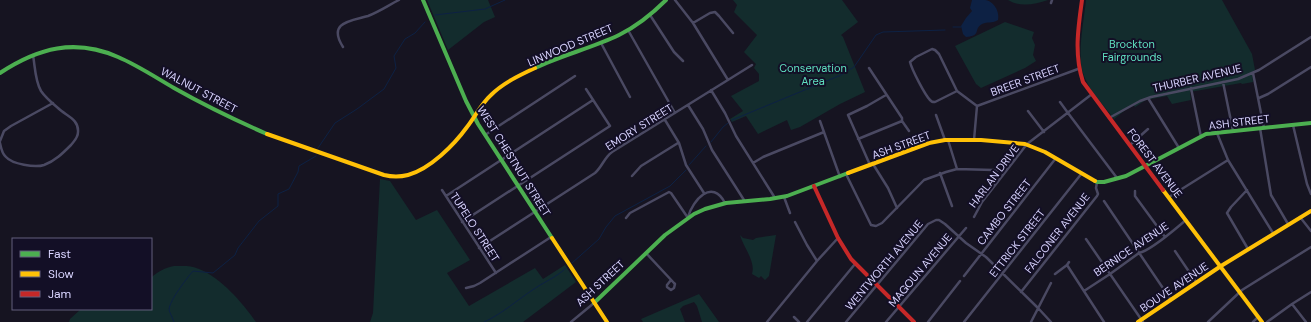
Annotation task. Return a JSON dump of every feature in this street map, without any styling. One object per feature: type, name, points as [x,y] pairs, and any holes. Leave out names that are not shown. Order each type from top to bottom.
[{"type":"street","points":[[343,47],[338,39],[338,34],[339,28],[344,23],[350,20],[369,16],[399,0]]},
{"type":"street","name":"WEST CHESTNUT STREET","points":[[423,0],[463,95],[474,117],[534,212],[607,322]]},
{"type":"street","name":"LINWOOD STREET","points":[[391,177],[409,175],[419,172],[428,166],[453,144],[490,95],[499,88],[549,62],[616,36],[650,15],[666,0]]},
{"type":"street","points":[[675,0],[693,23],[728,80]]},
{"type":"street","name":"FOREST AVENUE","points":[[1082,0],[1078,39],[1078,69],[1083,82],[1262,322]]},
{"type":"street","points":[[693,23],[715,12],[733,33]]},
{"type":"street","points":[[650,15],[674,52],[683,62]]},
{"type":"street","points":[[627,30],[675,113]]},
{"type":"street","name":"THURBER AVENUE","points":[[1109,118],[1148,98],[1168,92],[1238,80],[1253,73],[1311,37]]},
{"type":"street","points":[[601,43],[630,97]]},
{"type":"street","name":"WALNUT STREET","points":[[0,73],[33,54],[50,49],[69,47],[105,51],[128,62],[194,100],[245,125],[391,177]]},
{"type":"street","points":[[957,91],[939,101],[931,101],[912,68],[910,62],[911,60],[929,50],[935,50],[939,54],[957,91],[976,106],[974,140]]},
{"type":"street","points":[[33,54],[38,85],[41,91],[76,122],[78,134],[76,139],[58,157],[44,165],[38,166],[24,164],[6,158],[0,142],[4,131],[53,103]]},
{"type":"street","name":"EMORY STREET","points":[[479,248],[596,171],[604,158],[609,154],[752,65]]},
{"type":"street","points":[[1259,98],[1311,67]]},
{"type":"street","points":[[869,68],[909,131]]},
{"type":"street","name":"BREER STREET","points":[[976,106],[1078,69]]},
{"type":"street","points":[[1253,73],[1259,98],[1271,196],[1288,224]]},
{"type":"street","points":[[485,135],[576,76]]},
{"type":"street","points":[[1223,82],[1233,131]]},
{"type":"street","points":[[1191,88],[1201,137]]},
{"type":"street","points":[[462,222],[610,126],[586,89]]},
{"type":"street","points":[[712,90],[736,136],[776,198]]},
{"type":"street","name":"HARLAN DRIVE","points":[[974,217],[982,202],[1027,144],[1092,94]]},
{"type":"street","points":[[886,95],[848,115],[871,165],[888,188],[897,208]]},
{"type":"street","points":[[1148,98],[1179,148]]},
{"type":"street","points":[[446,196],[593,100]]},
{"type":"street","points":[[1060,102],[1118,179]]},
{"type":"street","points":[[688,105],[703,129],[710,147],[744,200]]},
{"type":"street","points":[[1028,111],[1044,132]]},
{"type":"street","points":[[936,115],[957,169]]},
{"type":"street","points":[[665,120],[679,143],[686,165],[704,193]]},
{"type":"street","points":[[820,121],[840,177]]},
{"type":"street","points":[[858,139],[902,121]]},
{"type":"street","name":"ASH STREET","points":[[571,322],[594,303],[665,235],[688,218],[707,208],[744,200],[784,197],[929,143],[946,140],[974,140],[1027,144],[1040,149],[1097,182],[1104,182],[1118,179],[1146,166],[1206,134],[1311,123]]},
{"type":"street","points":[[1293,124],[1307,184],[1311,194]]},
{"type":"street","points":[[1130,145],[1148,129]]},
{"type":"street","points":[[753,163],[763,157],[824,132]]},
{"type":"street","points":[[1217,133],[1228,160],[1273,233]]},
{"type":"street","points":[[632,176],[641,166],[679,143]]},
{"type":"street","name":"CAMBO STREET","points":[[964,276],[1056,158]]},
{"type":"street","points":[[1169,197],[1228,160]]},
{"type":"street","points":[[846,174],[871,225],[876,226],[882,223],[922,182],[940,173],[957,169],[1005,172]]},
{"type":"street","points":[[940,173],[952,206]]},
{"type":"street","name":"ETTRICK STREET","points":[[964,322],[1082,173]]},
{"type":"street","name":"FALCONER AVENUE","points":[[1021,292],[1097,196],[1097,182]]},
{"type":"street","points":[[814,186],[838,238],[855,264],[914,322]]},
{"type":"street","name":"TUPELO STREET","points":[[442,190],[496,273]]},
{"type":"street","points":[[1247,190],[1231,207],[1227,214],[1248,249]]},
{"type":"street","points":[[1135,191],[1135,196],[1165,237]]},
{"type":"street","points":[[626,218],[630,213],[669,192],[688,218]]},
{"type":"street","points":[[688,218],[692,208],[704,193],[714,193],[720,196],[725,203]]},
{"type":"street","points":[[784,197],[790,213]]},
{"type":"street","points":[[1104,201],[1171,300]]},
{"type":"street","name":"BOUVE AVENUE","points":[[1141,321],[1196,282],[1300,216],[1311,211]]},
{"type":"street","points":[[1300,216],[1311,231]]},
{"type":"street","name":"WENTWORTH AVENUE","points":[[846,322],[878,286],[928,224],[932,221],[939,220],[959,237]]},
{"type":"street","name":"BERNICE AVENUE","points":[[1084,290],[1165,237],[1186,220]]},
{"type":"street","points":[[795,222],[817,261]]},
{"type":"street","name":"MAGOUN AVENUE","points":[[886,322],[966,228]]},
{"type":"street","points":[[466,288],[477,285],[551,237]]},
{"type":"street","points":[[959,237],[981,254],[1051,322]]},
{"type":"street","points":[[766,322],[838,238]]},
{"type":"street","points":[[1086,240],[1141,321]]},
{"type":"street","points":[[1208,322],[1240,292],[1311,247]]},
{"type":"street","points":[[1175,251],[1196,282]]},
{"type":"street","points":[[646,253],[671,280]]},
{"type":"street","points":[[1055,274],[1068,263],[1104,322]]},
{"type":"street","points":[[807,322],[855,264]]},
{"type":"street","points":[[928,322],[960,281]]},
{"type":"street","points":[[1031,322],[1051,283]]},
{"type":"street","points":[[1266,322],[1311,292]]},
{"type":"street","points":[[1292,304],[1306,322]]},
{"type":"street","points":[[794,317],[799,322]]},
{"type":"street","points":[[1253,322],[1258,317]]},
{"type":"green space","points":[[427,0],[488,0],[495,17],[484,22],[448,50]]},
{"type":"green space","name":"Conservation Area","points":[[733,0],[842,0],[858,22],[841,35],[865,92],[840,104],[800,127],[791,130],[787,120],[758,134],[746,116],[732,122],[730,119],[743,111],[731,96],[759,81],[759,74],[754,68],[756,64],[744,52],[757,35],[734,12],[737,5]]},
{"type":"green space","points":[[1008,0],[1048,0],[1023,5]]},
{"type":"green space","name":"Brockton Fairgrounds","points":[[1086,0],[1222,0],[1252,54],[1255,70],[1252,72],[1253,82],[1190,92],[1191,100],[1172,104],[1167,96],[1146,100],[1135,107],[1133,104],[1114,119],[1090,88],[1082,68],[1082,28]]},
{"type":"green space","points":[[1005,22],[1034,32],[1032,38],[1035,45],[1033,55],[1036,61],[1025,68],[981,88],[976,84],[955,46]]},
{"type":"green space","points":[[380,179],[390,181],[416,220],[437,210],[470,260],[447,273],[469,306],[535,268],[543,279],[565,265],[576,282],[523,322],[370,322],[373,313]]},
{"type":"green space","points":[[740,235],[743,238],[753,240],[756,238],[776,235],[769,276],[765,280],[761,276],[759,278],[752,274],[753,269],[751,259]]},
{"type":"green space","points":[[174,266],[186,266],[196,268],[207,273],[223,284],[238,299],[256,322],[69,322],[70,319],[80,310],[152,310],[152,277],[156,273]]},
{"type":"green space","points":[[699,294],[719,322],[702,322],[697,306],[694,302],[683,306],[680,309],[685,322],[643,322],[641,319]]},
{"type":"water","points":[[972,0],[985,0],[991,2],[996,7],[998,20],[982,24],[979,26],[976,34],[966,37],[963,34],[961,26],[972,11],[970,8]]},
{"type":"waterway","points":[[435,15],[485,9],[505,0]]},
{"type":"waterway","points":[[318,148],[335,123],[384,89],[396,68],[394,56],[405,39],[415,33],[425,22]]},
{"type":"waterway","points":[[953,27],[961,27]]},
{"type":"waterway","points":[[732,120],[841,75],[854,67],[876,35],[883,32],[945,30]]},
{"type":"waterway","points":[[711,142],[728,123]]},
{"type":"waterway","points":[[689,165],[706,146]]},
{"type":"waterway","points":[[174,322],[169,310],[170,306],[179,290],[193,271],[213,273],[235,255],[238,248],[259,221],[278,206],[278,194],[289,189],[298,172],[299,166],[316,156]]},
{"type":"waterway","points":[[572,263],[599,239],[615,216],[670,186],[686,170]]},
{"type":"waterway","points":[[484,322],[491,319],[566,268]]},
{"type":"traffic: fast","points":[[423,0],[466,101],[478,124],[552,238]]},
{"type":"traffic: fast","points":[[535,68],[619,35],[632,28],[666,0]]},
{"type":"traffic: fast","points":[[0,73],[28,57],[57,48],[72,47],[102,51],[146,71],[174,88],[231,118],[267,134]]},
{"type":"traffic: fast","points":[[1095,181],[1104,182],[1126,176],[1206,134],[1311,123]]},
{"type":"traffic: fast","points":[[594,303],[665,235],[694,214],[726,203],[787,196],[848,173]]},
{"type":"traffic: slow","points":[[267,134],[384,175],[408,175],[425,168],[441,156],[462,134],[484,102],[496,91],[512,80],[535,68]]},
{"type":"traffic: slow","points":[[848,173],[929,143],[945,140],[981,140],[1025,144],[1045,152],[1095,181]]},
{"type":"traffic: slow","points":[[1163,190],[1262,322]]},
{"type":"traffic: slow","points":[[1138,322],[1221,266],[1311,211]]},
{"type":"traffic: slow","points":[[552,238],[607,322]]},
{"type":"traffic: jam","points":[[1082,0],[1078,31],[1078,62],[1083,82],[1163,190]]},
{"type":"traffic: jam","points":[[814,186],[838,238],[851,259],[914,322]]}]
